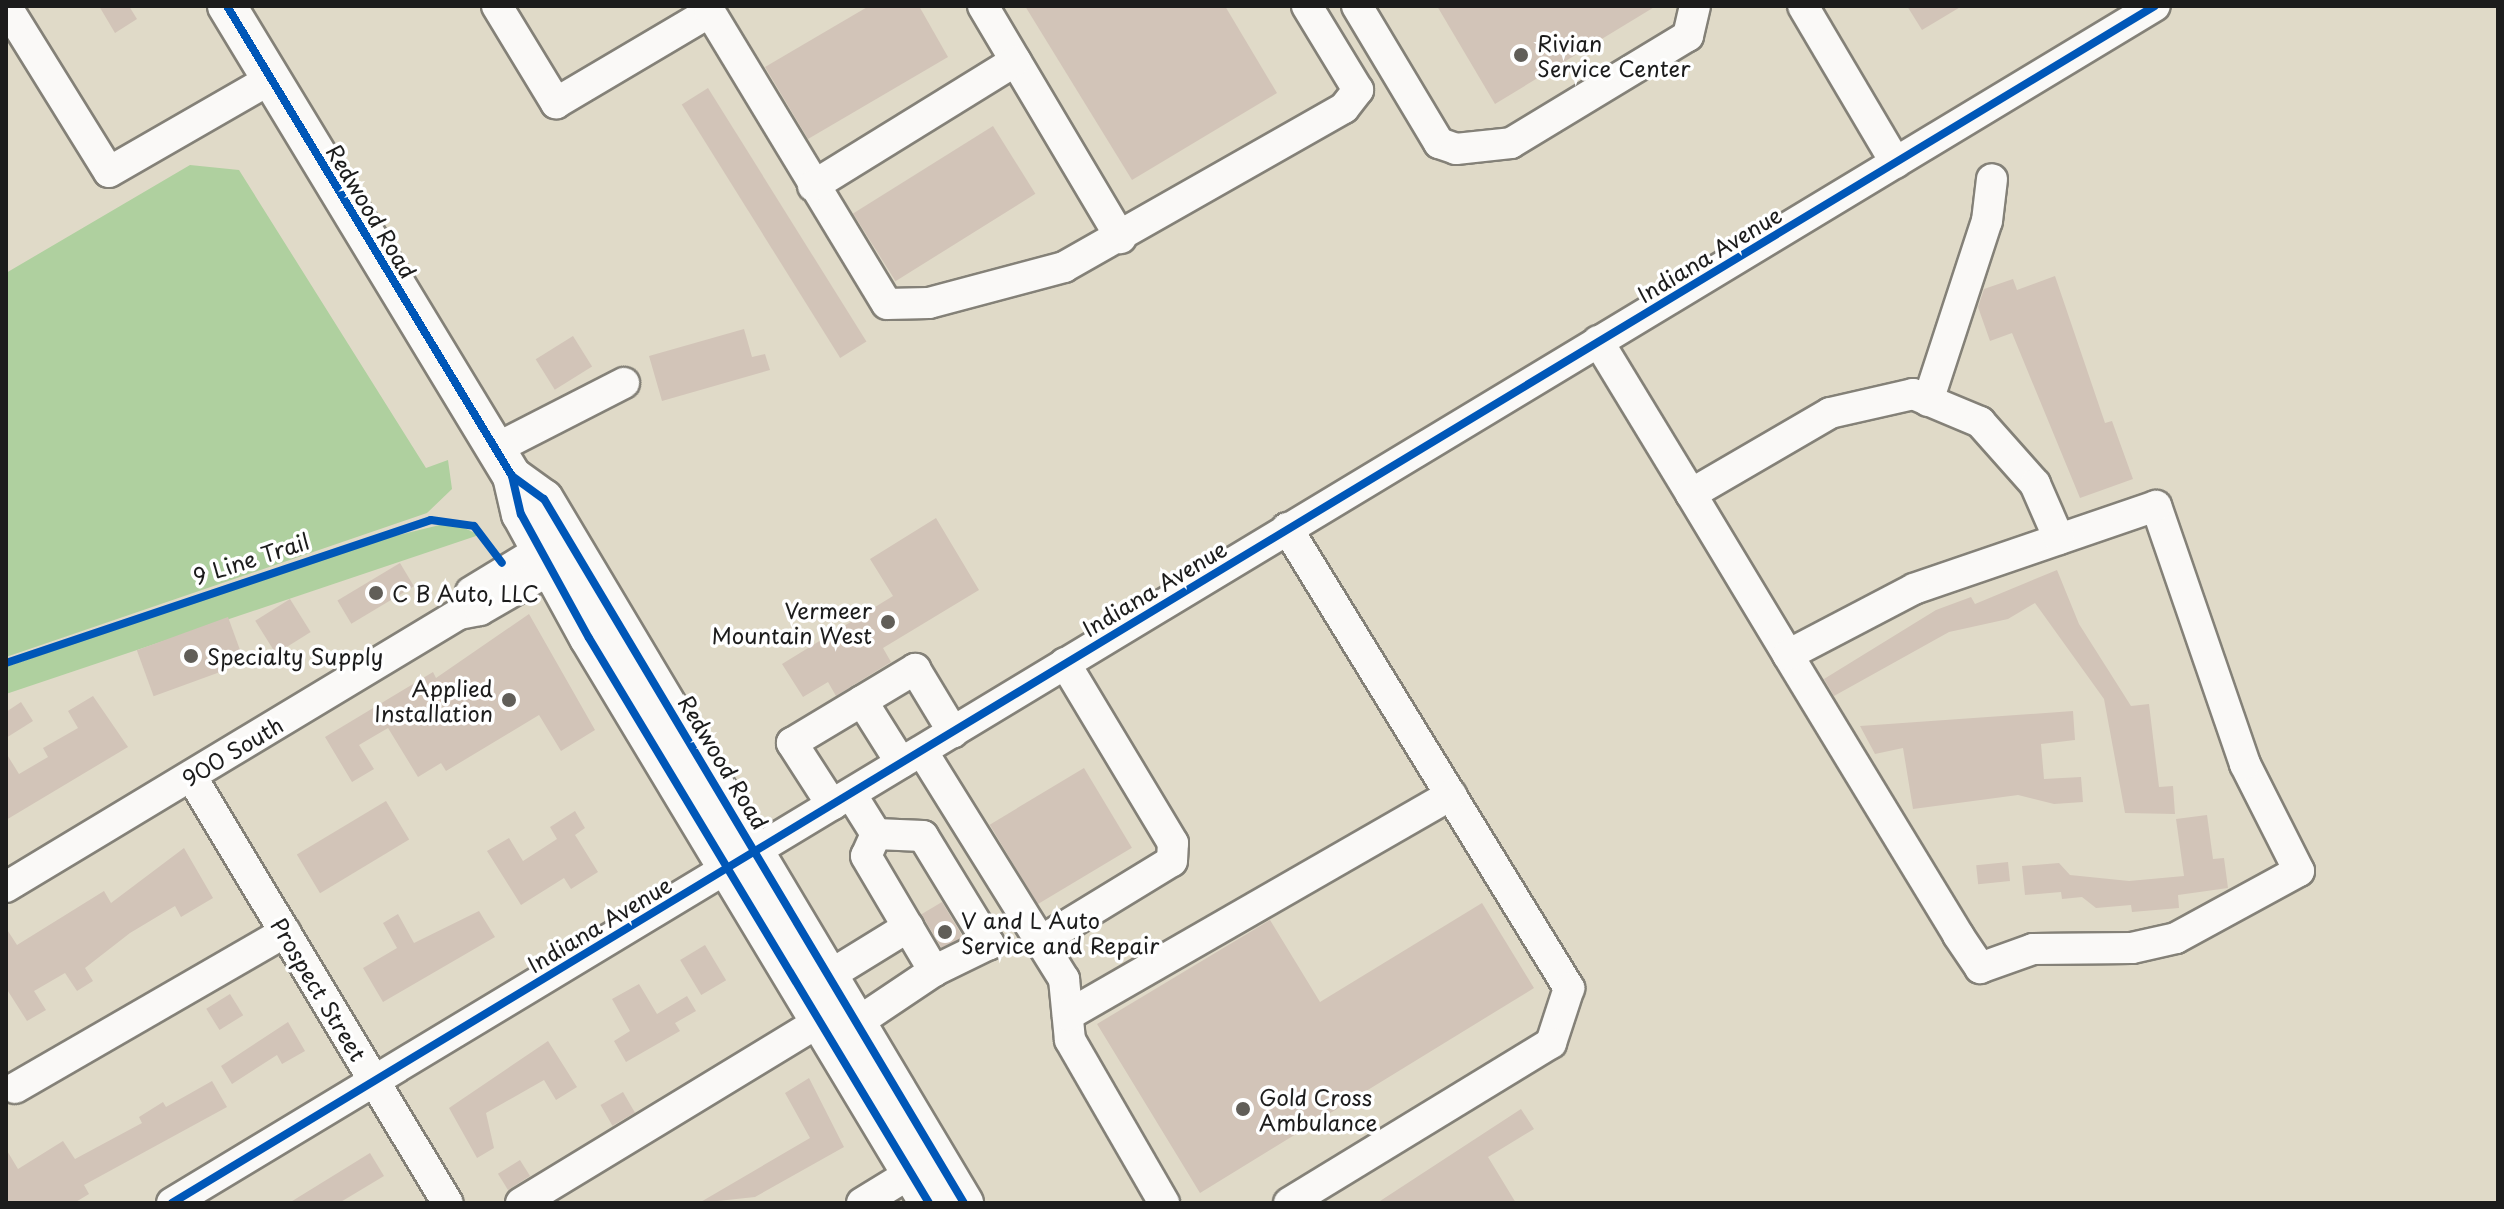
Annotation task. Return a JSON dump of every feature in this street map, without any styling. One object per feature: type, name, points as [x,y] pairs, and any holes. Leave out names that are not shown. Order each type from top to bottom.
[{"type":"main road","name":"Redwood Road","points":[[227,6],[504,462],[521,514],[545,559],[741,859],[830,975],[964,1203]]},
{"type":"main road","name":"Redwood Road","points":[[504,462],[544,499],[741,859],[819,1022],[920,1188]]},
{"type":"street","points":[[6,6],[109,172],[271,79]]},
{"type":"street","points":[[497,6],[556,103],[715,9],[813,186],[887,304],[929,303],[1064,267],[1121,238],[1344,108],[1358,90],[1307,6]]},
{"type":"street","points":[[983,6],[1121,238]]},
{"type":"street","points":[[1357,6],[1439,143],[1456,149],[1525,135],[1688,36],[1695,6]]},
{"type":"street","points":[[1803,6],[1896,163]]},
{"type":"street","name":"Indiana Avenue","points":[[172,1203],[2155,6]]},
{"type":"street","points":[[813,186],[1015,61]]},
{"type":"street","points":[[1928,401],[1987,221],[1992,179]]},
{"type":"street","points":[[1598,341],[1788,655],[1980,968],[2033,949],[2132,948],[2199,929],[2299,871],[2245,764],[2156,506],[1914,589],[1788,655]]},
{"type":"street","points":[[504,462],[624,383]]},
{"type":"street","points":[[1691,494],[1830,413],[1913,394],[1980,422],[2035,484],[2059,539]]},
{"type":"street","points":[[1287,528],[1569,988],[1551,1043],[1289,1203]]},
{"type":"street","name":"900 South","points":[[6,887],[459,614],[467,594],[545,559]]},
{"type":"street","points":[[1041,941],[1172,861],[1173,843],[1065,663]]},
{"type":"street","points":[[858,1022],[934,971],[989,944],[923,836],[876,834],[792,743],[915,669],[953,732]]},
{"type":"street","points":[[862,701],[912,757],[1041,941],[1064,979],[1070,1040],[1164,1203]]},
{"type":"street","name":"Prospect Street","points":[[191,776],[448,1203]]},
{"type":"street","points":[[1068,1015],[1451,795]]},
{"type":"street","points":[[876,834],[866,856],[934,971]]},
{"type":"street","points":[[830,975],[908,927]]},
{"type":"street","points":[[15,1088],[285,932]]},
{"type":"street","points":[[521,1203],[819,1022]]},
{"type":"street","points":[[862,1203],[920,1188]]},
{"type":"green space","points":[[190,165],[239,170],[426,468],[448,460],[452,489],[427,513],[6,657],[6,273]]},
{"type":"green space","points":[[452,522],[479,535],[6,694],[6,667],[362,544]]},
{"type":"building","points":[[99,6],[129,6],[137,19],[115,33]]},
{"type":"building","points":[[869,6],[919,6],[948,57],[808,139],[765,67]]},
{"type":"building","points":[[1025,6],[1225,6],[1277,93],[1132,180]]},
{"type":"building","name":"Rivian Service Center","points":[[1437,6],[1656,6],[1495,104]]},
{"type":"building","points":[[1907,6],[1962,6],[1922,30]]},
{"type":"building","points":[[708,88],[866,342],[840,358],[682,104]]},
{"type":"building","points":[[993,126],[1035,194],[895,281],[853,213]]},
{"type":"building","points":[[2055,276],[2105,423],[2112,421],[2133,479],[2080,498],[2012,333],[1990,341],[1978,307],[1984,289],[2013,279],[2017,290]]},
{"type":"building","points":[[744,329],[752,357],[765,354],[770,370],[662,401],[649,356]]},
{"type":"building","points":[[573,336],[592,367],[555,390],[536,359]]},
{"type":"building","name":"Vermeer Mountain West","points":[[936,518],[979,590],[883,648],[891,662],[836,696],[828,682],[803,697],[782,664],[893,596],[870,559]]},
{"type":"building","name":"C B Auto, LLC","points":[[400,563],[414,586],[351,624],[337,601]]},
{"type":"building","points":[[2057,570],[2079,624],[2131,706],[2149,704],[2159,787],[2173,786],[2175,814],[2125,813],[2104,699],[2035,603],[2008,619],[1949,632],[1834,696],[1824,679],[1936,610],[1971,597],[1975,604]]},
{"type":"building","points":[[290,599],[311,632],[276,654],[255,621]]},
{"type":"building","name":"Applied Installation","points":[[529,614],[595,730],[561,751],[539,715],[446,771],[441,763],[418,777],[388,728],[359,745],[374,769],[352,782],[325,737],[433,672],[436,678]]},
{"type":"building","name":"Specialty Supply","points":[[228,617],[245,663],[154,696],[137,650]]},
{"type":"building","points":[[93,696],[128,747],[6,820],[6,753],[19,774],[48,757],[43,748],[78,728],[68,711]]},
{"type":"building","points":[[21,702],[33,721],[6,738],[6,712]]},
{"type":"building","points":[[2073,711],[2075,740],[2041,744],[2044,779],[2081,777],[2083,802],[2054,804],[2018,795],[1913,809],[1903,748],[1875,754],[1860,726]]},
{"type":"building","points":[[1084,768],[1132,848],[1038,904],[990,825]]},
{"type":"building","points":[[386,801],[409,840],[320,893],[297,855]]},
{"type":"building","points":[[575,811],[585,828],[575,835],[598,872],[571,889],[564,878],[521,905],[487,851],[509,838],[523,861],[557,839],[550,827]]},
{"type":"building","points":[[2207,815],[2213,859],[2224,858],[2228,888],[2178,895],[2179,908],[2132,912],[2131,905],[2096,908],[2082,897],[2062,899],[2061,892],[2025,895],[2022,866],[2059,863],[2070,875],[2129,881],[2184,876],[2176,819]]},
{"type":"building","points":[[184,848],[213,898],[181,917],[175,906],[130,933],[85,968],[93,981],[77,991],[65,973],[34,991],[46,1010],[27,1021],[6,988],[6,928],[17,945],[104,891],[111,903]]},
{"type":"building","points":[[2008,862],[2010,881],[1978,884],[1976,865]]},
{"type":"building","points":[[942,902],[963,937],[943,950],[921,914]]},
{"type":"building","name":"Gold Cross Ambulance","points":[[1482,903],[1534,988],[1200,1193],[1097,1024],[1270,920],[1320,1002]]},
{"type":"building","points":[[479,911],[495,937],[383,1002],[363,968],[397,948],[383,923],[398,914],[414,943]]},
{"type":"building","points":[[705,945],[726,980],[701,995],[680,960]]},
{"type":"building","points":[[639,984],[657,1014],[687,996],[696,1011],[675,1023],[680,1031],[626,1062],[614,1041],[630,1031],[612,999]]},
{"type":"building","points":[[230,994],[243,1015],[220,1030],[206,1009]]},
{"type":"building","points":[[288,1022],[305,1051],[282,1064],[277,1055],[232,1084],[221,1066]]},
{"type":"building","points":[[548,1041],[577,1087],[556,1100],[544,1080],[486,1113],[494,1148],[477,1158],[449,1108]]},
{"type":"building","points":[[809,1078],[844,1147],[755,1197],[699,1203],[810,1138],[785,1093]]},
{"type":"building","points":[[212,1081],[227,1107],[84,1185],[89,1194],[74,1203],[6,1203],[6,1149],[18,1169],[63,1141],[75,1159],[142,1123],[139,1117],[163,1102],[166,1107]]},
{"type":"building","points":[[623,1092],[635,1113],[612,1126],[600,1105]]},
{"type":"building","points":[[1521,1109],[1534,1129],[1488,1157],[1516,1203],[1377,1203]]},
{"type":"building","points":[[370,1153],[384,1176],[339,1203],[289,1203]]},
{"type":"building","points":[[520,1160],[530,1176],[508,1190],[498,1174]]},
{"type":"cycle path","points":[[227,6],[512,476],[521,514],[589,638],[929,1203]]},
{"type":"cycle path","points":[[172,1203],[2155,6]]},
{"type":"cycle path","points":[[512,476],[544,499],[964,1203]]},
{"type":"cycle path","name":"9 Line Trail","points":[[6,663],[431,520],[474,526],[502,563]]},
{"type":"place","name":"Rivian Service Center","points":[[1521,55]]},
{"type":"place","name":"C B Auto, LLC","points":[[376,593]]},
{"type":"place","name":"Vermeer Mountain West","points":[[888,622]]},
{"type":"place","name":"Specialty Supply","points":[[191,656]]},
{"type":"place","name":"Applied Installation","points":[[509,700]]},
{"type":"place","name":"V and L Auto Service and Repair","points":[[945,932]]},
{"type":"place","name":"Gold Cross Ambulance","points":[[1243,1109]]}]
